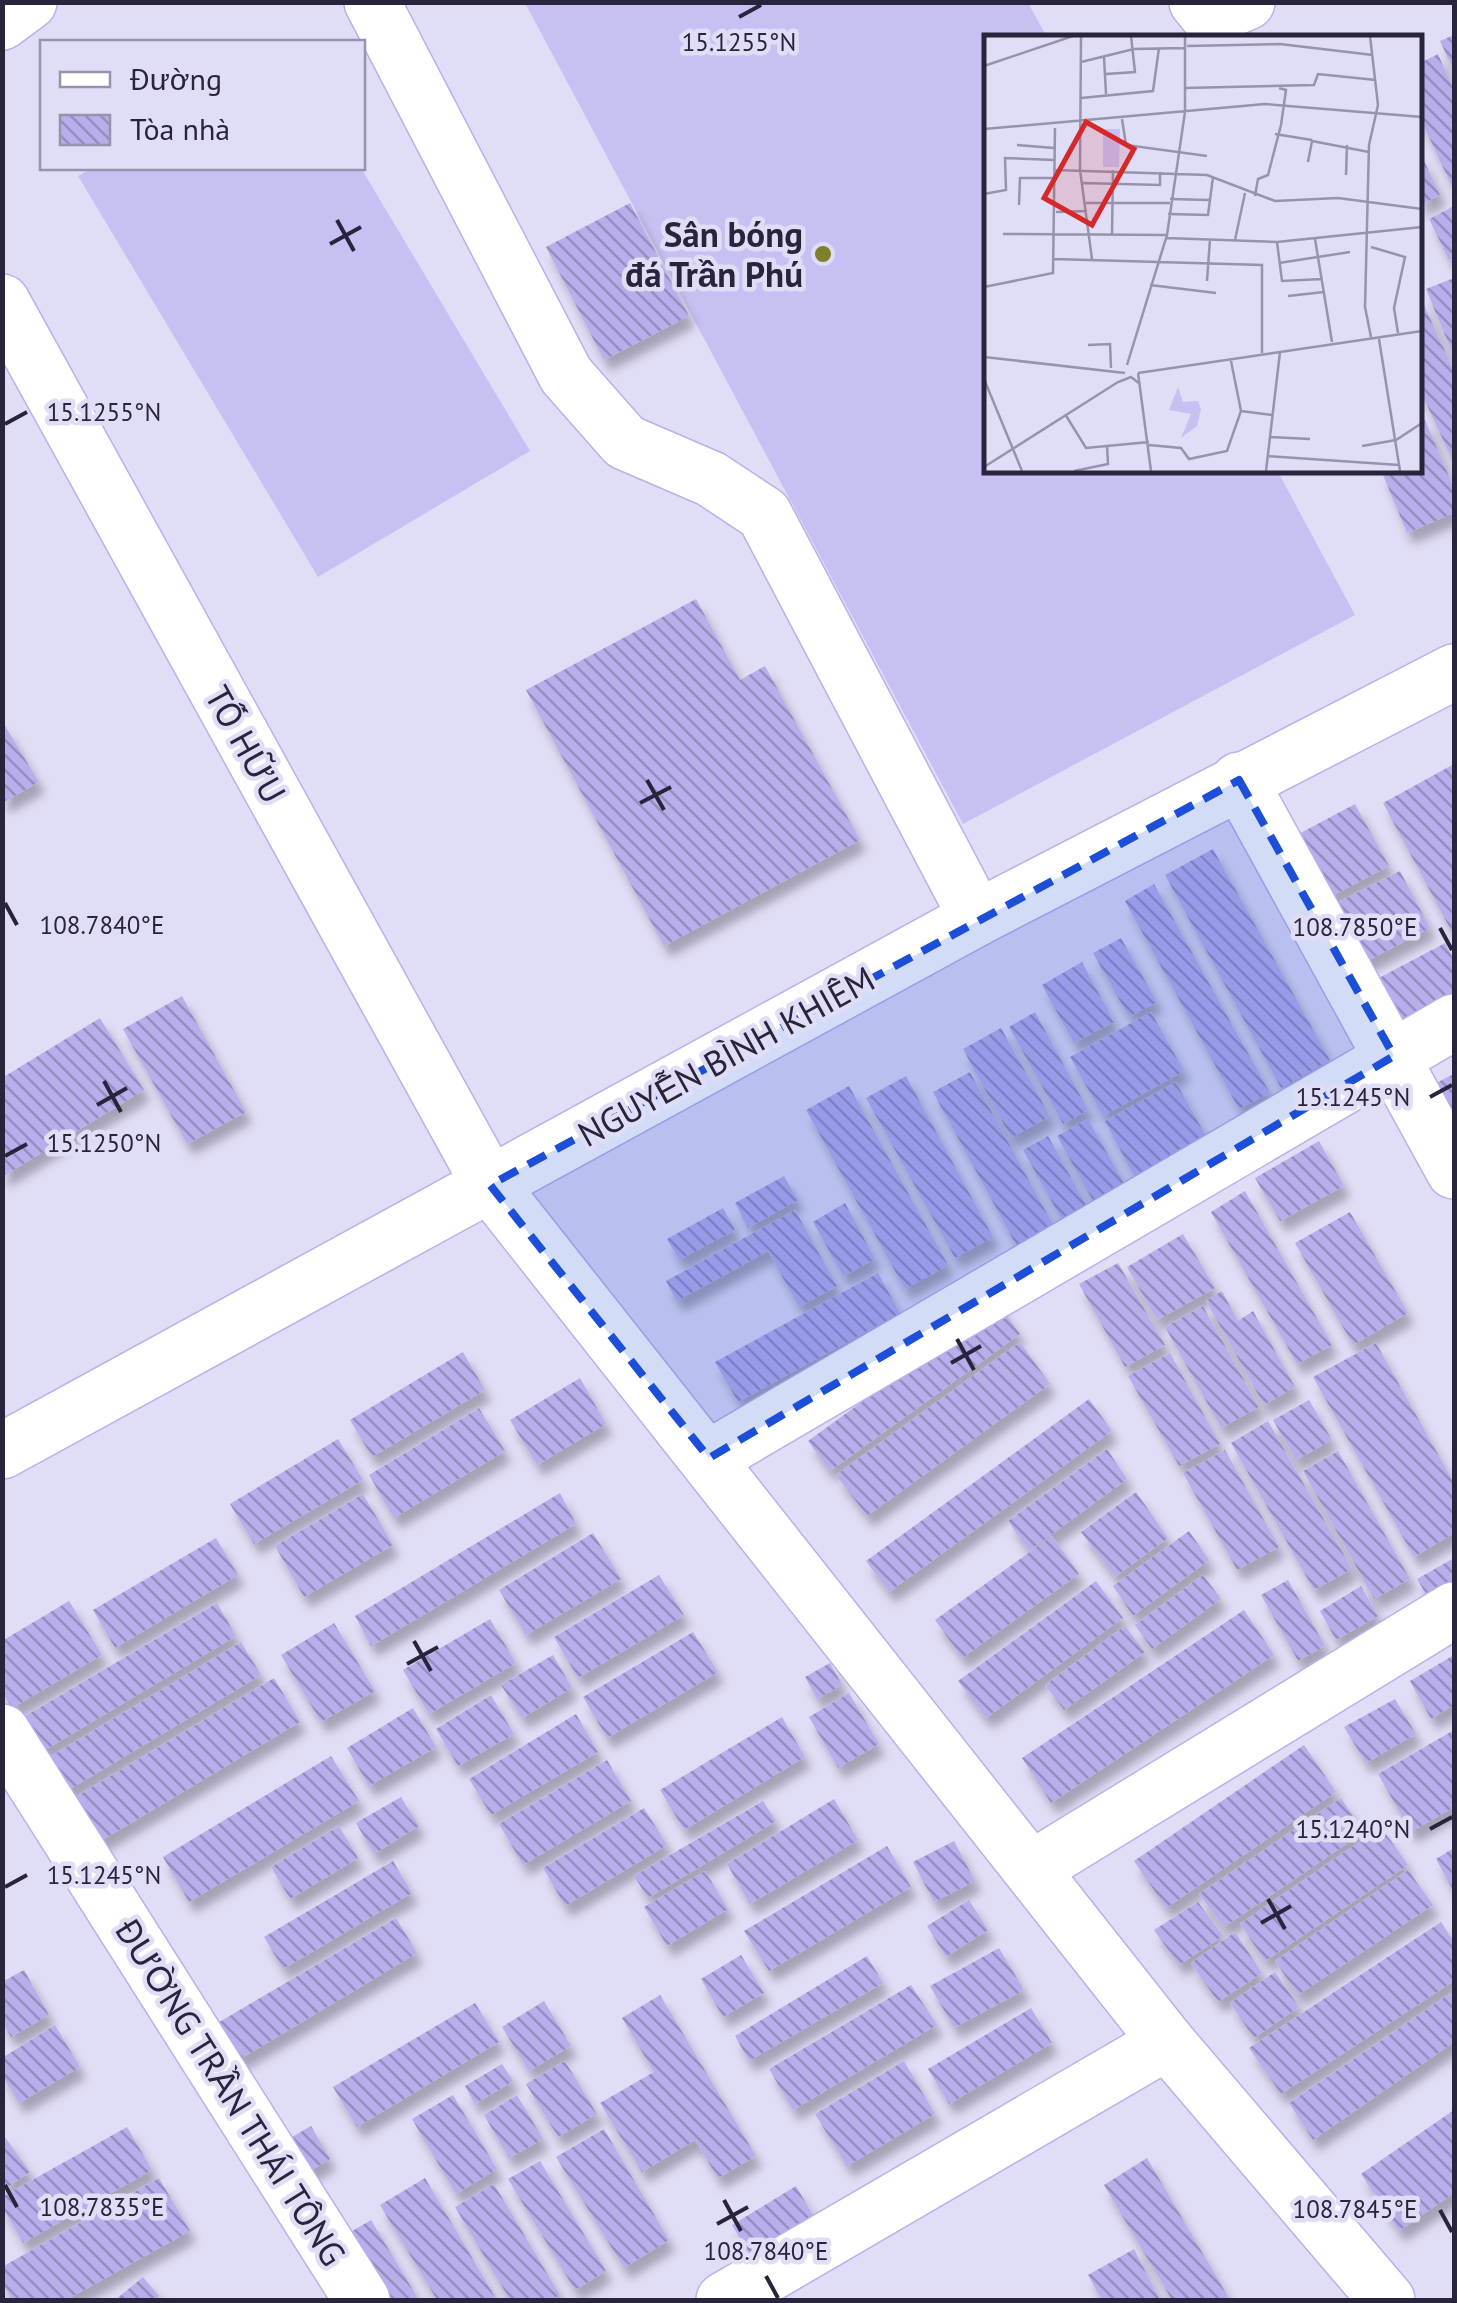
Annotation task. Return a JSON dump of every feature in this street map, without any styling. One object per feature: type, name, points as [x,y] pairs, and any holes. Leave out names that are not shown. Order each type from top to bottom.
[{"type":"street","points":[[2,22],[30,2]]},
{"type":"street","points":[[372,2],[566,375],[625,442],[711,479],[764,514],[977,918]]},
{"type":"street","name":"TỐ HỮU","points":[[2,302],[490,1186],[1033,1868],[1166,2042],[1386,2300]]},
{"type":"street","name":"NGUYỄN BÌNH KHIÊM","points":[[2,1451],[977,918],[1454,672]]},
{"type":"street","points":[[1239,780],[1454,1171]]},
{"type":"street","points":[[709,1458],[1454,1022]]},
{"type":"street","points":[[1033,1868],[1454,1610]]},
{"type":"street","name":"ĐƯỜNG TRẦN THÁI TÔNG","points":[[2,1732],[362,2300]]},
{"type":"street","points":[[724,2300],[1166,2042]]},
{"type":"highlighted area","points":[[1239,780],[1394,1056],[709,1458],[490,1185]]},
{"type":"shaded area","name":"Sân bóng đá Trần Phú","points":[[525,3],[1028,3],[1046,35],[984,35],[984,472],[1278,472],[1355,615],[963,824]]},
{"type":"shaded area","points":[[88,170],[362,170],[530,451],[318,577],[78,176]]},
{"type":"building","points":[[1454,35],[1454,71],[1440,41]]},
{"type":"building","points":[[1438,54],[1454,90],[1454,191],[1422,122],[1422,62]]},
{"type":"building","points":[[1422,156],[1440,195],[1422,204]]},
{"type":"building","points":[[630,203],[689,316],[604,360],[546,247]]},
{"type":"building","points":[[1454,206],[1454,258],[1449,260],[1429,219]]},
{"type":"building","points":[[1454,278],[1454,357],[1426,289]]},
{"type":"building","points":[[1422,300],[1454,371],[1454,464],[1422,394]]},
{"type":"building","points":[[1425,420],[1454,488],[1454,513],[1407,533],[1382,472],[1422,472]]},
{"type":"building","points":[[696,599],[740,680],[765,666],[860,840],[664,946],[526,690]]},
{"type":"building","points":[[2,721],[39,782],[2,803]]},
{"type":"building","points":[[1454,764],[1454,936],[1383,803]]},
{"type":"building","points":[[1355,804],[1389,866],[1328,898],[1295,836]]},
{"type":"building","points":[[1213,849],[1330,1060],[1281,1088],[1165,875]]},
{"type":"building","points":[[1400,871],[1430,928],[1360,965],[1329,907]]},
{"type":"building","points":[[1154,884],[1270,1093],[1239,1109],[1125,901]]},
{"type":"building","points":[[1121,938],[1157,1002],[1129,1017],[1093,953]]},
{"type":"building","points":[[1445,943],[1454,960],[1454,1011],[1405,1037],[1375,980]]},
{"type":"building","points":[[1082,962],[1114,1022],[1074,1043],[1042,985]]},
{"type":"building","points":[[182,996],[246,1112],[187,1144],[123,1029]]},
{"type":"building","points":[[1035,1012],[1088,1110],[1063,1124],[1009,1027]]},
{"type":"building","points":[[1151,1012],[1184,1071],[1103,1116],[1070,1057]]},
{"type":"building","points":[[100,1018],[144,1090],[2,1177],[2,1078]]},
{"type":"building","points":[[1001,1028],[1050,1116],[1011,1138],[963,1049]]},
{"type":"building","points":[[970,1072],[1057,1232],[1020,1252],[933,1092]]},
{"type":"building","points":[[1454,1074],[1454,1154],[1422,1090]]},
{"type":"building","points":[[906,1076],[993,1237],[955,1258],[866,1098]]},
{"type":"building","points":[[1176,1082],[1213,1149],[1141,1189],[1105,1121]]},
{"type":"building","points":[[849,1086],[948,1265],[905,1289],[806,1110]]},
{"type":"building","points":[[1088,1119],[1125,1185],[1093,1201],[1057,1136]]},
{"type":"building","points":[[1048,1136],[1096,1223],[1071,1236],[1023,1150]]},
{"type":"building","points":[[1319,1141],[1344,1186],[1280,1221],[1255,1178]]},
{"type":"building","points":[[784,1176],[798,1200],[748,1228],[735,1203]]},
{"type":"building","points":[[1245,1191],[1332,1345],[1297,1364],[1211,1212]]},
{"type":"building","points":[[845,1203],[875,1259],[843,1276],[813,1222]]},
{"type":"building","points":[[723,1208],[735,1230],[679,1260],[667,1239]]},
{"type":"building","points":[[795,1210],[837,1286],[799,1307],[768,1251],[677,1301],[666,1281]]},
{"type":"building","points":[[1350,1212],[1408,1313],[1353,1345],[1295,1243]]},
{"type":"building","points":[[1183,1234],[1215,1288],[1157,1320],[1127,1267]]},
{"type":"building","points":[[1118,1263],[1165,1345],[1125,1367],[1079,1284]]},
{"type":"building","points":[[878,1273],[900,1313],[738,1402],[715,1362]]},
{"type":"building","points":[[1222,1291],[1238,1321],[1253,1311],[1295,1387],[1264,1405],[1206,1301]]},
{"type":"building","points":[[998,1303],[1020,1334],[830,1471],[808,1441]]},
{"type":"building","points":[[1203,1306],[1259,1407],[1221,1428],[1165,1327]]},
{"type":"building","points":[[1020,1342],[1050,1384],[867,1516],[836,1475]]},
{"type":"building","points":[[1376,1343],[1454,1483],[1454,1533],[1414,1557],[1313,1377]]},
{"type":"building","points":[[463,1352],[485,1390],[372,1457],[350,1420]]},
{"type":"building","points":[[1170,1353],[1220,1444],[1179,1466],[1128,1376]]},
{"type":"building","points":[[580,1378],[606,1424],[537,1465],[510,1420]]},
{"type":"building","points":[[1089,1399],[1112,1431],[889,1592],[866,1561]]},
{"type":"building","points":[[1309,1400],[1332,1440],[1296,1460],[1273,1420]]},
{"type":"building","points":[[479,1408],[505,1451],[394,1518],[369,1475]]},
{"type":"building","points":[[1268,1421],[1352,1569],[1314,1590],[1231,1443]]},
{"type":"building","points":[[338,1439],[363,1480],[254,1544],[230,1504]]},
{"type":"building","points":[[1107,1449],[1127,1479],[1029,1551],[1008,1521]]},
{"type":"building","points":[[1225,1450],[1279,1547],[1237,1570],[1183,1473]]},
{"type":"building","points":[[1338,1451],[1410,1579],[1374,1599],[1303,1471]]},
{"type":"building","points":[[1136,1492],[1168,1538],[1115,1577],[1081,1532]]},
{"type":"building","points":[[560,1493],[576,1524],[371,1646],[355,1616]]},
{"type":"building","points":[[363,1494],[393,1545],[304,1597],[275,1546]]},
{"type":"building","points":[[1189,1531],[1209,1560],[1133,1616],[1113,1586]]},
{"type":"building","points":[[593,1533],[621,1579],[526,1635],[499,1590]]},
{"type":"building","points":[[1052,1536],[1079,1574],[962,1658],[935,1620]]},
{"type":"building","points":[[216,1538],[238,1575],[115,1648],[93,1610]]},
{"type":"building","points":[[1454,1558],[1454,1590],[1431,1603],[1417,1579]]},
{"type":"building","points":[[659,1575],[684,1615],[578,1678],[554,1637]]},
{"type":"building","points":[[1203,1575],[1221,1599],[1152,1649],[1135,1625]]},
{"type":"building","points":[[1288,1580],[1325,1646],[1298,1661],[1261,1595]]},
{"type":"building","points":[[1096,1581],[1123,1618],[986,1718],[958,1681]]},
{"type":"building","points":[[1361,1586],[1378,1616],[1336,1640],[1320,1611]]},
{"type":"building","points":[[69,1601],[102,1655],[12,1708],[2,1692],[2,1641]]},
{"type":"building","points":[[217,1603],[236,1636],[30,1759],[10,1725]]},
{"type":"building","points":[[1244,1610],[1274,1655],[1051,1803],[1022,1758]]},
{"type":"building","points":[[490,1619],[516,1663],[429,1714],[403,1670]]},
{"type":"building","points":[[334,1623],[375,1691],[321,1722],[281,1655]]},
{"type":"building","points":[[1125,1626],[1145,1652],[1064,1710],[1045,1685]]},
{"type":"building","points":[[693,1632],[718,1672],[607,1738],[583,1697]]},
{"type":"building","points":[[241,1642],[261,1675],[62,1794],[43,1761]]},
{"type":"building","points":[[553,1655],[572,1688],[522,1718],[501,1685]]},
{"type":"building","points":[[1454,1655],[1454,1705],[1431,1719],[1410,1681]]},
{"type":"building","points":[[830,1663],[842,1685],[817,1699],[805,1677]]},
{"type":"building","points":[[274,1678],[300,1722],[89,1848],[64,1804]]},
{"type":"building","points":[[849,1693],[879,1744],[838,1768],[809,1717]]},
{"type":"building","points":[[491,1695],[514,1734],[458,1766],[436,1729]]},
{"type":"building","points":[[1395,1699],[1416,1734],[1366,1763],[1344,1727]]},
{"type":"building","points":[[413,1708],[436,1747],[369,1786],[347,1748]]},
{"type":"building","points":[[576,1714],[598,1752],[491,1815],[469,1779]]},
{"type":"building","points":[[782,1717],[805,1757],[684,1830],[660,1790]]},
{"type":"building","points":[[1454,1730],[1454,1807],[1411,1832],[1378,1774]]},
{"type":"building","points":[[1304,1745],[1336,1792],[1166,1908],[1134,1861]]},
{"type":"building","points":[[331,1756],[359,1801],[189,1902],[163,1857]]},
{"type":"building","points":[[607,1760],[631,1801],[523,1865],[499,1824]]},
{"type":"building","points":[[401,1797],[419,1826],[374,1854],[356,1823]]},
{"type":"building","points":[[1341,1798],[1364,1832],[1224,1927],[1199,1894]]},
{"type":"building","points":[[834,1799],[858,1840],[750,1904],[727,1864]]},
{"type":"building","points":[[763,1801],[776,1821],[648,1898],[634,1876]]},
{"type":"building","points":[[644,1808],[667,1845],[565,1906],[543,1868]]},
{"type":"building","points":[[339,1826],[358,1858],[290,1899],[271,1867]]},
{"type":"building","points":[[1381,1827],[1408,1865],[1265,1961],[1240,1924]]},
{"type":"building","points":[[954,1841],[975,1881],[934,1902],[913,1862]]},
{"type":"building","points":[[887,1846],[911,1887],[769,1971],[744,1931]]},
{"type":"building","points":[[1454,1848],[1454,1892],[1436,1859]]},
{"type":"building","points":[[393,1861],[412,1893],[283,1969],[264,1937]]},
{"type":"building","points":[[1408,1870],[1433,1905],[1298,1995],[1275,1961]]},
{"type":"building","points":[[705,1871],[728,1909],[667,1946],[644,1907]]},
{"type":"building","points":[[969,1900],[988,1930],[946,1957],[927,1926]]},
{"type":"building","points":[[1198,1902],[1223,1936],[1179,1965],[1154,1930]]},
{"type":"building","points":[[396,1918],[417,1953],[227,2067],[204,2031]]},
{"type":"building","points":[[1441,1922],[1454,1942],[1454,1981],[1281,2094],[1249,2048]]},
{"type":"building","points":[[1235,1932],[1262,1973],[1218,2002],[1191,1963]]},
{"type":"building","points":[[999,1948],[1024,1990],[954,2028],[930,1986]]},
{"type":"building","points":[[741,1955],[764,1993],[723,2017],[701,1979]]},
{"type":"building","points":[[867,1956],[883,1983],[749,2061],[735,2036]]},
{"type":"building","points":[[24,1970],[49,2015],[11,2037],[2,2022],[2,1982]]},
{"type":"building","points":[[1275,1972],[1299,2007],[1254,2038],[1230,2003]]},
{"type":"building","points":[[911,1985],[937,2025],[793,2110],[769,2069]]},
{"type":"building","points":[[1454,1991],[1454,2042],[1313,2140],[1289,2103]]},
{"type":"building","points":[[660,1995],[756,2156],[718,2178],[695,2140],[642,2172],[600,2103],[654,2072],[622,2018]]},
{"type":"building","points":[[544,2001],[571,2046],[529,2071],[502,2027]]},
{"type":"building","points":[[475,2003],[499,2042],[357,2127],[333,2087]]},
{"type":"building","points":[[1031,2008],[1052,2043],[949,2104],[928,2069]]},
{"type":"building","points":[[55,2025],[80,2067],[19,2103],[2,2075],[2,2058]]},
{"type":"building","points":[[565,2061],[597,2114],[558,2137],[526,2084]]},
{"type":"building","points":[[904,2061],[935,2114],[847,2166],[815,2114]]},
{"type":"building","points":[[502,2064],[513,2081],[475,2104],[465,2086]]},
{"type":"building","points":[[453,2095],[497,2169],[456,2194],[412,2119]]},
{"type":"building","points":[[517,2095],[543,2139],[509,2158],[484,2115]]},
{"type":"building","points":[[1454,2110],[1454,2193],[1399,2231],[1361,2174]]},
{"type":"building","points":[[311,2126],[330,2159],[295,2180],[275,2147]]},
{"type":"building","points":[[127,2127],[152,2170],[23,2243],[2,2206],[2,2197]]},
{"type":"building","points":[[604,2129],[669,2240],[624,2268],[556,2157]]},
{"type":"building","points":[[2,2133],[30,2172],[2,2191]]},
{"type":"building","points":[[1147,2158],[1230,2300],[1172,2300],[1104,2185]]},
{"type":"building","points":[[540,2161],[606,2271],[575,2290],[508,2179]]},
{"type":"building","points":[[159,2178],[190,2231],[66,2300],[13,2300],[2,2283],[2,2267]]},
{"type":"building","points":[[425,2178],[497,2300],[437,2300],[380,2205]]},
{"type":"building","points":[[494,2184],[560,2295],[551,2300],[510,2300],[455,2207]]},
{"type":"building","points":[[796,2186],[814,2217],[750,2255],[732,2225]]},
{"type":"building","points":[[371,2220],[419,2300],[370,2300],[335,2241]]},
{"type":"building","points":[[1134,2249],[1160,2300],[1102,2300],[1088,2275]]},
{"type":"building","points":[[143,2277],[159,2296],[154,2300],[115,2300]]},
{"type":"place","name":"Sân bóng đá Trần Phú","points":[[823,254]]}]
